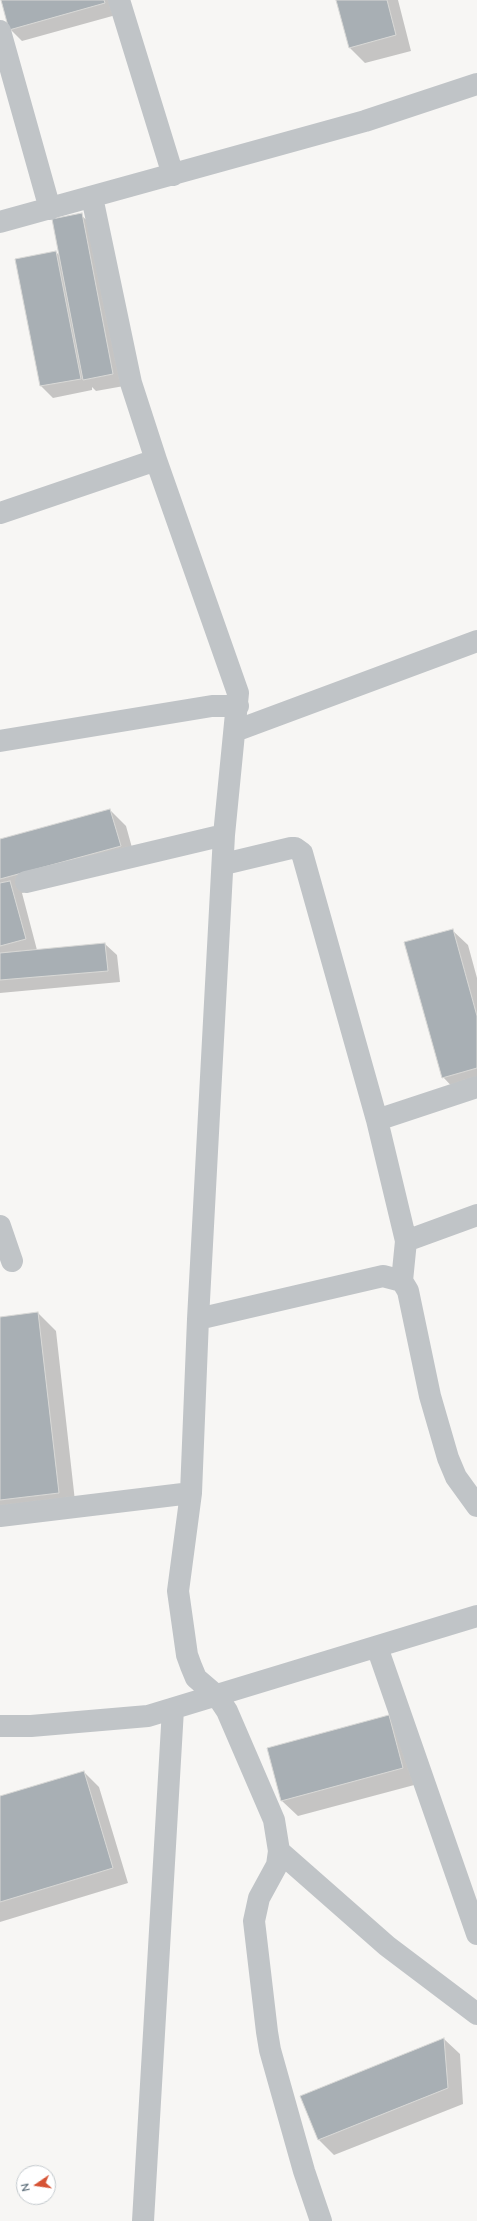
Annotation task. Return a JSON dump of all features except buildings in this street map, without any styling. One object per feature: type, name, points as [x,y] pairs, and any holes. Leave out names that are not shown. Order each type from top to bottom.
[{"type":"street","points":[[119,0],[174,175]]},
{"type":"street","points":[[0,31],[50,209]]},
{"type":"street","points":[[0,222],[174,175],[365,120],[477,84]]},
{"type":"street","points":[[92,197],[131,383],[156,460],[236,683],[238,693],[238,706],[224,835],[224,864],[198,1319],[191,1493],[178,1591],[187,1655],[196,1678],[217,1696],[234,1726],[274,1820],[279,1851],[277,1866],[259,1898],[254,1921],[270,2050],[304,2171],[321,2221]]},
{"type":"street","points":[[0,513],[156,460]]},
{"type":"street","points":[[235,731],[477,641]]},
{"type":"street","points":[[0,741],[212,706],[238,706]]},
{"type":"street","points":[[26,882],[224,835]]},
{"type":"street","points":[[224,864],[291,848],[295,848],[302,853],[376,1120],[406,1241],[402,1280],[408,1290],[430,1396],[448,1458],[456,1477],[477,1506]]},
{"type":"street","points":[[376,1120],[477,1087]]},
{"type":"street","points":[[406,1241],[477,1215]]},
{"type":"street","points":[[0,1226],[12,1261]]},
{"type":"street","points":[[198,1319],[383,1276],[402,1280]]},
{"type":"street","points":[[0,1516],[191,1493]]},
{"type":"street","points":[[0,1726],[32,1726],[132,1717],[173,1709],[477,1616]]},
{"type":"street","points":[[377,1647],[477,1934]]},
{"type":"street","points":[[143,2221],[173,1709]]},
{"type":"street","points":[[279,1851],[387,1946],[477,2014]]}]
